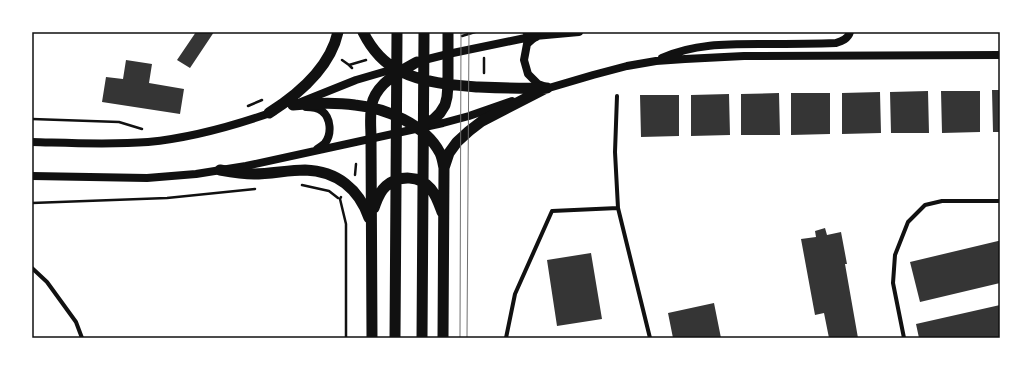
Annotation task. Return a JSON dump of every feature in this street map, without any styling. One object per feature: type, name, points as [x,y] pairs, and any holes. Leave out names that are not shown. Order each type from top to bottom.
[{"type":"highway","points":[[269,113],[295,95],[316,74],[331,53],[337,39],[338,32]]},
{"type":"highway","points":[[363,32],[380,57],[397,70],[428,81],[448,85],[527,89],[547,88]]},
{"type":"highway","points":[[395,338],[397,32]]},
{"type":"highway","points":[[422,338],[424,32]]},
{"type":"highway","points":[[418,128],[434,119],[445,105],[448,85],[448,32]]},
{"type":"highway","points":[[372,338],[371,138],[373,100],[384,84],[397,70],[417,62]]},
{"type":"highway","points":[[444,168],[449,153],[456,142],[469,131],[482,121],[547,88]]},
{"type":"highway","points":[[294,105],[311,103],[341,104],[372,108],[400,118],[418,128],[434,143],[441,154],[444,168],[443,338]]},
{"type":"highway","points":[[220,170],[240,174],[254,174],[305,170],[318,171],[330,175],[350,187],[359,197],[372,224]]},
{"type":"highway","points":[[372,224],[374,207],[379,195],[385,187],[391,182],[409,178],[417,179],[431,188],[444,222]]},
{"type":"main road","points":[[417,62],[532,34],[580,32]]},
{"type":"main road","points":[[656,61],[673,53],[689,49],[728,44],[836,43],[845,40],[850,32]]},
{"type":"main road","points":[[532,34],[527,44],[524,60],[528,74],[538,84],[547,88]]},
{"type":"main road","points":[[32,176],[173,177],[246,166],[469,116],[547,88],[613,70],[656,61],[730,56],[1000,55]]},
{"type":"main road","points":[[32,142],[115,144],[160,140],[199,134],[224,128],[294,105],[356,80],[397,70]]},
{"type":"main road","points":[[294,105],[311,107],[321,111],[328,118],[330,127],[329,136],[324,143],[315,150]]},
{"type":"street","points":[[617,96],[615,152],[618,208],[650,338]]},
{"type":"street","points":[[904,338],[894,283],[896,255],[908,222],[926,205],[942,201],[1000,201]]},
{"type":"street","points":[[506,338],[515,294],[552,211],[618,208]]},
{"type":"street","points":[[32,268],[47,282],[76,322],[82,338]]},
{"type":"path","points":[[246,107],[265,99]]},
{"type":"path","points":[[32,119],[119,122],[141,129],[146,129]]},
{"type":"path","points":[[301,185],[329,191],[340,199]]},
{"type":"path","points":[[32,203],[167,198],[261,189]]},
{"type":"building","points":[[196,32],[214,32],[190,68],[177,60]]},
{"type":"building","points":[[126,60],[152,64],[149,83],[184,89],[180,114],[102,102],[106,77],[123,79]]},
{"type":"building","points":[[992,90],[1000,90],[1000,132],[993,132]]},
{"type":"building","points":[[928,91],[929,133],[891,133],[890,92]]},
{"type":"building","points":[[941,91],[980,91],[980,132],[942,133]]},
{"type":"building","points":[[880,92],[881,133],[842,134],[842,93]]},
{"type":"building","points":[[779,93],[780,135],[741,135],[741,94]]},
{"type":"building","points":[[791,93],[830,93],[830,134],[791,135]]},
{"type":"building","points":[[729,94],[730,135],[691,136],[691,95]]},
{"type":"building","points":[[640,95],[679,95],[679,136],[641,137]]},
{"type":"building","points":[[825,228],[827,235],[841,232],[858,338],[829,338],[824,313],[815,315],[801,239],[816,237],[815,231]]},
{"type":"building","points":[[1000,241],[1000,283],[920,302],[910,262]]},
{"type":"building","points":[[591,253],[602,319],[557,326],[547,260]]},
{"type":"building","points":[[714,303],[721,338],[673,338],[668,313]]},
{"type":"building","points":[[1000,305],[1000,338],[919,338],[916,324]]},
{"type":"tram line","points":[[460,338],[461,32]]},
{"type":"tram line","points":[[467,338],[469,32]]}]
